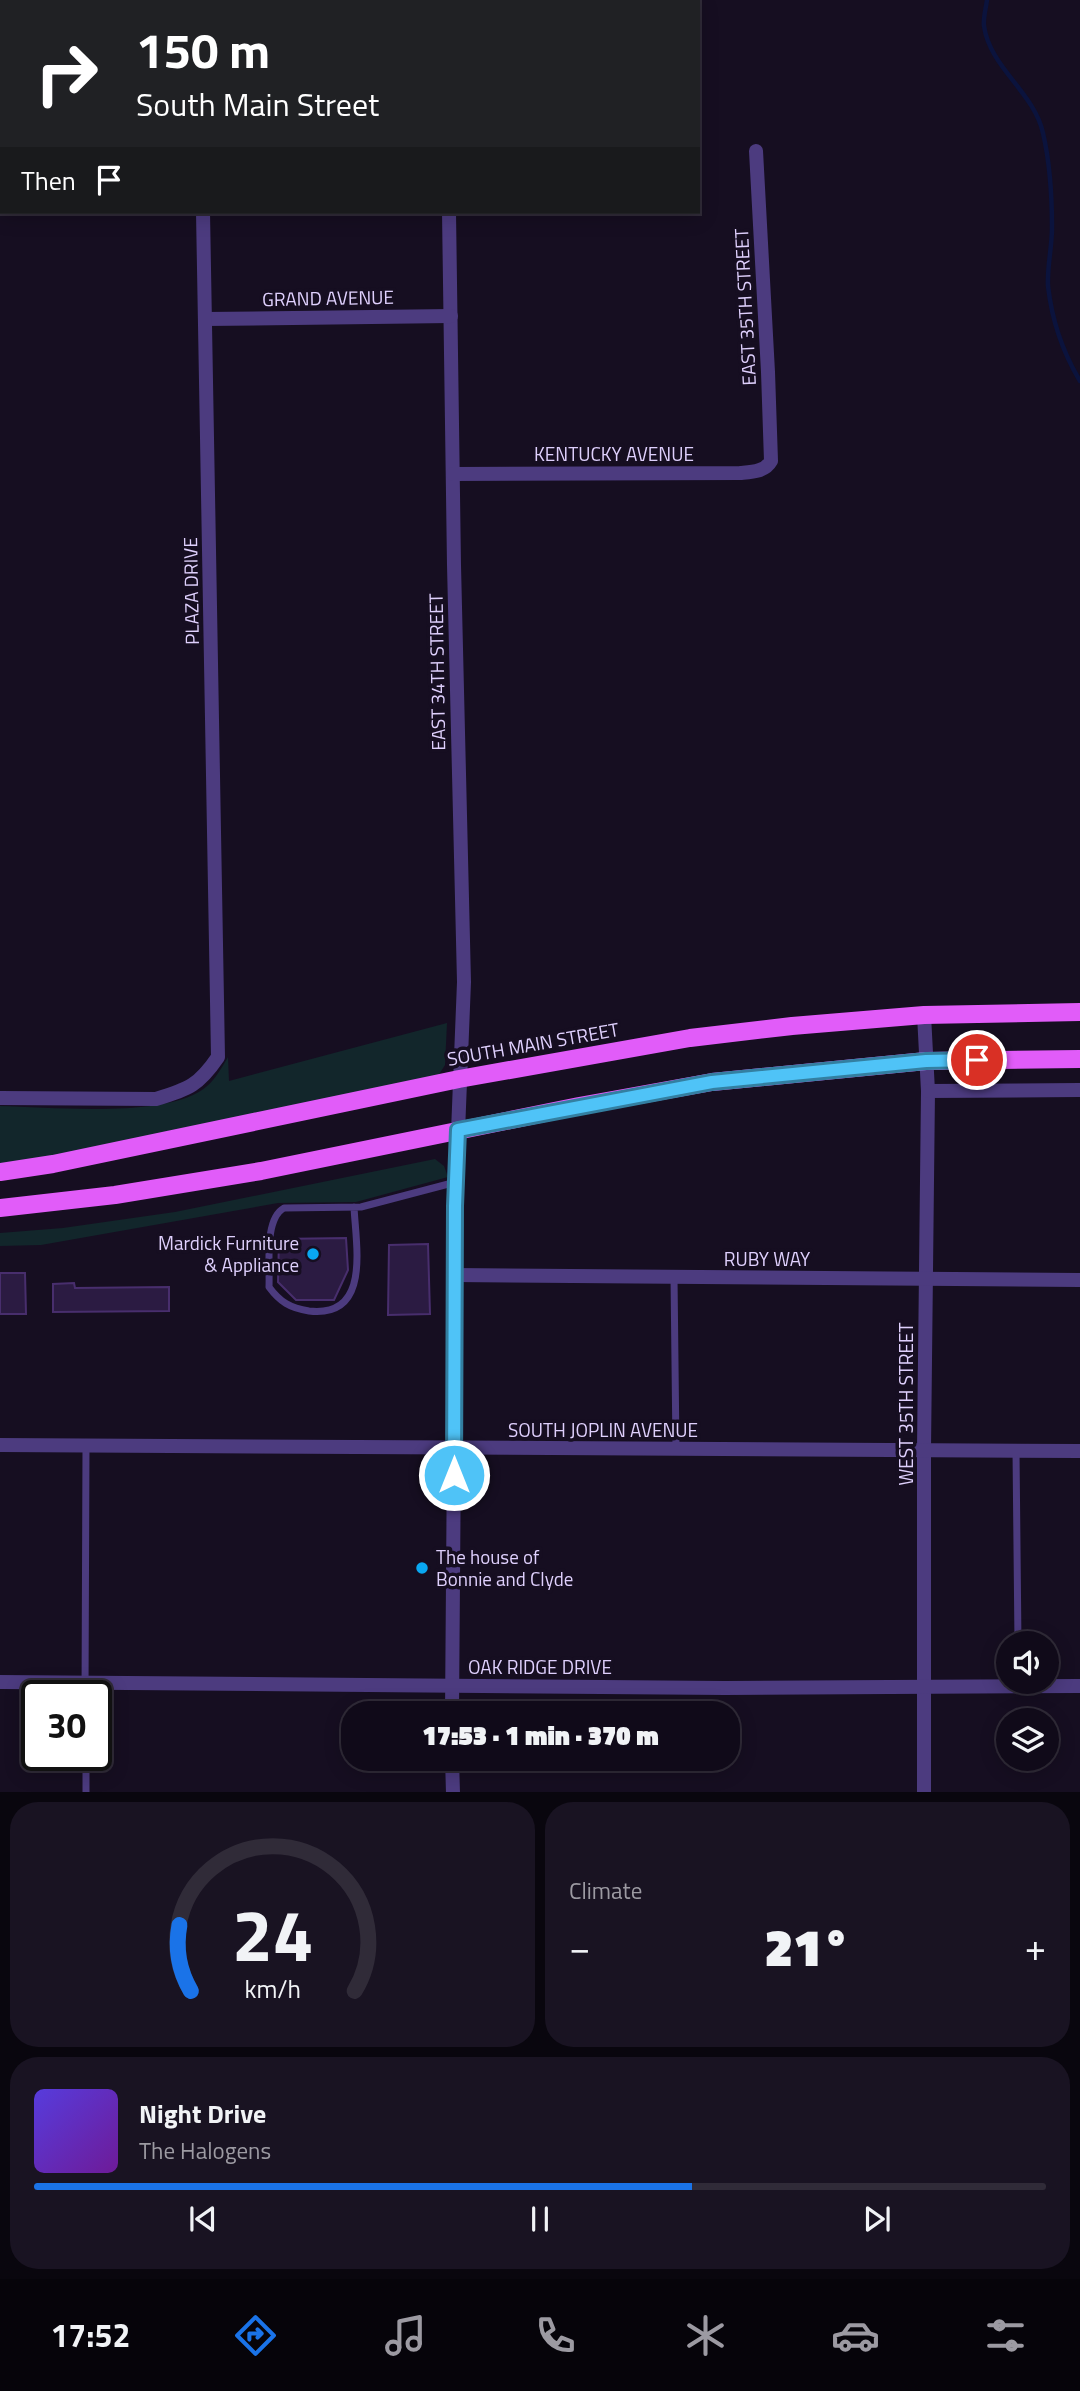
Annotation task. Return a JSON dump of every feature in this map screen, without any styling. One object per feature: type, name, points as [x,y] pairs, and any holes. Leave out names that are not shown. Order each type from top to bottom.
[{"type":"main road","name":"SOUTH MAIN STREET","points":[[0,1172],[66,1161],[459,1079],[690,1038],[924,1015],[1080,1012]]},
{"type":"main road","points":[[0,1208],[116,1195],[261,1171],[712,1082],[926,1061],[1080,1059]]},
{"type":"street","name":"EAST 35TH STREET","points":[[756,151],[771,461]]},
{"type":"street","name":"PLAZA DRIVE","points":[[0,1098],[156,1099],[181,1091],[203,1079],[218,1057],[203,214]]},
{"type":"street","name":"EAST 34TH STREET","points":[[449,214],[464,982],[454,1275],[452,1701]]},
{"type":"street","name":"GRAND AVENUE","points":[[205,319],[451,316]]},
{"type":"street","name":"KENTUCKY AVENUE","points":[[453,474],[746,472],[765,468],[771,461]]},
{"type":"street","name":"WEST 35TH STREET","points":[[924,1015],[928,1091],[924,1792]]},
{"type":"street","points":[[928,1091],[1080,1090]]},
{"type":"street","name":"RUBY WAY","points":[[454,1275],[1080,1280]]},
{"type":"street","name":"SOUTH JOPLIN AVENUE","points":[[0,1445],[1080,1451]]},
{"type":"street","name":"OAK RIDGE DRIVE","points":[[0,1682],[21,1684]]},
{"type":"street","name":"OAK RIDGE DRIVE","points":[[112,1689],[452,1686],[725,1688],[996,1684]]},
{"type":"street","name":"OAK RIDGE DRIVE","points":[[1059,1685],[1080,1686]]},
{"type":"street","points":[[452,1771],[453,1792]]},
{"type":"lane","points":[[354,1208],[357,1268],[354,1285],[342,1306],[329,1311],[314,1311],[286,1306],[269,1287],[271,1222],[278,1211],[284,1208],[354,1208],[456,1182]]},
{"type":"lane","points":[[674,1277],[676,1450]]},
{"type":"lane","points":[[85,1680],[86,1446]]},
{"type":"lane","points":[[1016,1451],[1018,1631]]},
{"type":"lane","points":[[86,1771],[86,1792]]},
{"type":"green space","points":[[447,1023],[445,1065],[438,1076],[0,1167],[0,1106],[105,1109],[160,1104],[183,1099],[202,1090],[214,1079],[228,1057],[229,1081]]},
{"type":"green space","points":[[435,1159],[444,1166],[448,1177],[356,1202],[278,1203],[41,1245],[0,1246],[0,1233],[63,1228],[175,1212]]},
{"type":"building","name":"Mardick Furniture & Appliance","points":[[346,1238],[348,1270],[334,1300],[296,1300],[278,1282],[279,1239]]},
{"type":"building","points":[[428,1244],[430,1314],[388,1315],[389,1245]]},
{"type":"building","points":[[0,1273],[25,1273],[26,1314],[0,1314]]},
{"type":"building","points":[[74,1283],[75,1288],[169,1287],[169,1311],[53,1312],[53,1284]]},
{"type":"waterway","points":[[987,0],[984,23],[988,41],[994,55],[1031,105],[1043,133],[1052,204],[1048,286],[1055,324],[1080,381]]},
{"type":"place","name":"Mardick Furniture & Appliance","points":[[313,1254]]},
{"type":"place","name":"The house of Bonnie and Clyde","points":[[422,1568]]},
{"type":"route","points":[[454,1475],[455,1206],[458,1130],[712,1082],[926,1061],[977,1060]]}]
